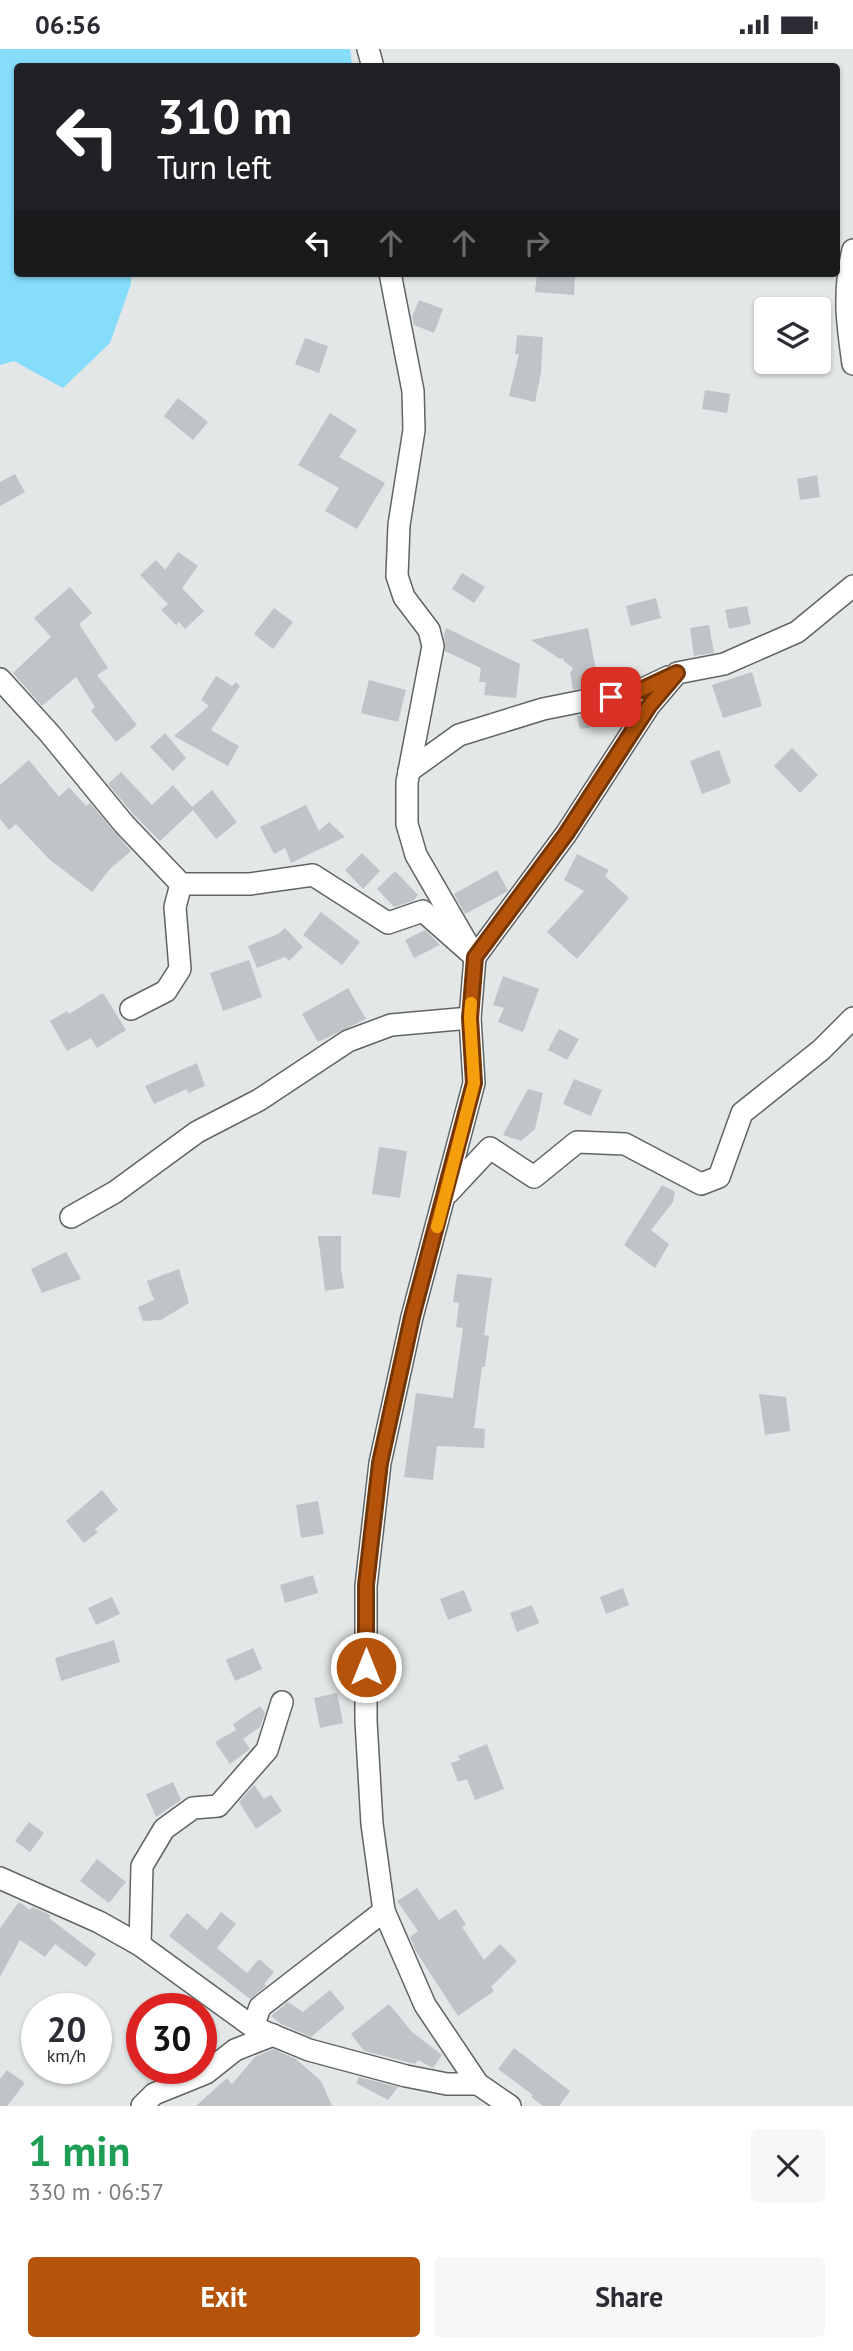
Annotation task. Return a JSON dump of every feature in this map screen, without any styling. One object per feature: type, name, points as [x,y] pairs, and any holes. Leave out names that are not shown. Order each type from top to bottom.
[{"type":"street","points":[[853,250],[846,277],[845,305],[853,364]]},
{"type":"street","points":[[391,277],[412,391],[414,430],[399,525],[397,576],[404,597],[429,630],[433,646],[409,771],[407,824],[416,855],[475,957]]},
{"type":"street","points":[[409,771],[459,735],[543,709],[593,699],[628,696],[677,673],[724,664],[797,632],[853,586]]},
{"type":"street","points":[[502,2104],[478,2084],[425,2005],[384,1911],[372,1824],[366,1721],[366,1585],[380,1463],[412,1317],[474,1083],[470,1018],[475,957],[566,834],[649,706],[677,673]]},
{"type":"street","points":[[0,679],[50,734],[124,824],[181,884],[250,884],[313,875],[388,923],[424,911],[475,957]]},
{"type":"street","points":[[131,1009],[166,991],[180,969],[175,907],[181,884]]},
{"type":"street","points":[[71,1217],[115,1192],[197,1132],[258,1100],[348,1041],[391,1025],[470,1018]]},
{"type":"street","points":[[446,1196],[490,1148],[534,1177],[576,1142],[625,1144],[701,1184],[719,1177],[742,1114],[821,1050],[853,1018]]},
{"type":"street","points":[[140,1945],[142,1866],[164,1829],[193,1808],[218,1806],[267,1750],[282,1702]]},
{"type":"street","points":[[0,1878],[99,1922],[140,1945],[253,2027],[309,2050],[406,2076],[447,2084],[478,2084]]},
{"type":"street","points":[[253,2027],[260,2007],[384,1911]]},
{"type":"street","points":[[142,2106],[154,2094],[206,2073],[235,2050],[273,2035]]},
{"type":"shaded area","points":[[0,49],[350,49],[352,63],[14,63],[14,277],[131,277],[131,284],[110,343],[63,388],[14,361],[0,365]]},
{"type":"building","points":[[537,277],[575,277],[574,295],[535,292]]},
{"type":"building","points":[[419,300],[443,309],[434,333],[414,325],[412,317]]},
{"type":"building","points":[[517,335],[543,337],[541,373],[535,402],[509,396],[519,354],[515,354]]},
{"type":"building","points":[[305,338],[328,346],[319,373],[295,364]]},
{"type":"building","points":[[705,390],[730,394],[727,413],[702,409]]},
{"type":"building","points":[[178,398],[208,422],[193,440],[164,416]]},
{"type":"building","points":[[330,413],[357,430],[339,457],[385,483],[357,529],[325,511],[339,488],[298,465]]},
{"type":"building","points":[[15,474],[25,492],[0,506],[0,482]]},
{"type":"building","points":[[817,475],[820,497],[800,500],[797,479]]},
{"type":"building","points":[[178,552],[198,566],[182,588],[204,611],[185,629],[179,622],[176,625],[161,610],[168,604],[140,575],[156,560],[165,570]]},
{"type":"building","points":[[462,573],[485,587],[474,603],[452,589]]},
{"type":"building","points":[[70,587],[92,613],[79,624],[108,668],[97,675],[137,725],[116,742],[91,711],[95,707],[76,677],[42,706],[13,673],[51,637],[34,618]]},
{"type":"building","points":[[656,598],[661,618],[631,626],[626,606]]},
{"type":"building","points":[[747,606],[751,624],[729,629],[725,610]]},
{"type":"building","points":[[274,608],[293,622],[273,649],[254,634]]},
{"type":"building","points":[[709,625],[714,653],[694,656],[690,628]]},
{"type":"building","points":[[446,628],[520,664],[516,698],[484,695],[486,682],[479,682],[481,668],[445,651]]},
{"type":"building","points":[[588,628],[599,685],[573,690],[570,673],[573,668],[563,658],[560,659],[531,640]]},
{"type":"building","points":[[752,672],[762,706],[723,718],[712,685]]},
{"type":"building","points":[[216,676],[232,686],[236,682],[240,686],[211,730],[239,746],[228,766],[174,736],[209,706],[201,700]]},
{"type":"building","points":[[369,680],[406,690],[398,722],[361,713]]},
{"type":"building","points":[[604,711],[607,725],[580,729],[577,716]]},
{"type":"building","points":[[165,733],[186,758],[173,771],[150,747]]},
{"type":"building","points":[[792,748],[818,775],[800,793],[774,766]]},
{"type":"building","points":[[719,750],[731,783],[702,794],[690,761]]},
{"type":"building","points":[[29,760],[59,797],[69,787],[86,806],[90,803],[131,851],[110,869],[92,892],[49,859],[16,824],[9,830],[0,819],[0,785]]},
{"type":"building","points":[[121,772],[152,805],[173,785],[192,807],[212,790],[237,822],[216,839],[193,810],[160,841],[108,784]]},
{"type":"building","points":[[306,805],[319,831],[329,822],[345,837],[291,863],[285,848],[274,854],[260,827]]},
{"type":"building","points":[[362,853],[380,871],[363,889],[345,870]]},
{"type":"building","points":[[577,854],[609,870],[605,876],[629,898],[577,959],[547,932],[584,891],[564,880]]},
{"type":"building","points":[[497,870],[508,891],[465,914],[454,894]]},
{"type":"building","points":[[395,871],[418,895],[413,901],[394,907],[377,889]]},
{"type":"building","points":[[321,912],[360,942],[342,965],[303,935]]},
{"type":"building","points":[[285,928],[303,947],[289,961],[285,957],[257,968],[248,946],[278,934]]},
{"type":"building","points":[[425,930],[440,945],[414,958],[405,940]]},
{"type":"building","points":[[249,960],[262,997],[223,1011],[210,973]]},
{"type":"building","points":[[503,976],[539,989],[523,1032],[498,1022],[504,1008],[493,1005]]},
{"type":"building","points":[[348,988],[366,1019],[318,1042],[302,1014]]},
{"type":"building","points":[[103,993],[126,1030],[97,1048],[91,1038],[67,1051],[50,1021],[67,1011],[69,1014]]},
{"type":"building","points":[[559,1029],[579,1039],[567,1060],[548,1050]]},
{"type":"building","points":[[197,1063],[205,1086],[188,1093],[187,1089],[154,1104],[145,1086]]},
{"type":"building","points":[[574,1079],[602,1090],[591,1116],[563,1104]]},
{"type":"building","points":[[528,1089],[543,1093],[535,1129],[521,1141],[503,1135]]},
{"type":"building","points":[[379,1147],[407,1151],[400,1198],[372,1194]]},
{"type":"building","points":[[662,1185],[675,1192],[673,1202],[651,1230],[669,1244],[655,1268],[624,1245]]},
{"type":"building","points":[[318,1236],[341,1236],[344,1288],[325,1291]]},
{"type":"building","points":[[66,1252],[81,1279],[42,1293],[31,1269]]},
{"type":"building","points":[[179,1269],[189,1303],[161,1320],[143,1321],[138,1307],[154,1300],[147,1281]]},
{"type":"building","points":[[457,1274],[492,1278],[484,1335],[489,1336],[474,1428],[485,1429],[484,1448],[437,1446],[433,1480],[404,1477],[416,1393],[453,1398],[463,1328],[456,1327],[459,1303],[453,1302]]},
{"type":"building","points":[[759,1394],[786,1397],[790,1431],[765,1435]]},
{"type":"building","points":[[102,1490],[118,1510],[95,1529],[98,1532],[84,1543],[66,1521]]},
{"type":"building","points":[[318,1501],[324,1534],[301,1538],[296,1505]]},
{"type":"building","points":[[313,1575],[318,1593],[285,1603],[280,1585]]},
{"type":"building","points":[[623,1588],[629,1605],[606,1614],[600,1597]]},
{"type":"building","points":[[464,1590],[472,1611],[448,1620],[440,1599]]},
{"type":"building","points":[[112,1597],[120,1614],[96,1625],[88,1608]]},
{"type":"building","points":[[532,1605],[539,1623],[517,1632],[510,1613]]},
{"type":"building","points":[[114,1640],[120,1662],[61,1681],[55,1658]]},
{"type":"building","points":[[253,1648],[262,1669],[235,1681],[226,1660]]},
{"type":"building","points":[[337,1693],[343,1723],[320,1728],[314,1698]]},
{"type":"building","points":[[260,1706],[265,1713],[260,1727],[243,1739],[250,1749],[230,1764],[215,1742],[236,1730],[233,1724]]},
{"type":"building","points":[[487,1744],[504,1789],[475,1800],[467,1779],[458,1782],[451,1763],[460,1760],[458,1756]]},
{"type":"building","points":[[173,1782],[181,1800],[156,1817],[146,1794]]},
{"type":"building","points":[[254,1785],[264,1799],[271,1795],[282,1811],[256,1829],[239,1802]]},
{"type":"building","points":[[29,1822],[44,1833],[30,1852],[15,1841]]},
{"type":"building","points":[[97,1859],[126,1882],[109,1903],[80,1881]]},
{"type":"building","points":[[417,1888],[439,1920],[456,1909],[466,1925],[462,1927],[484,1960],[500,1944],[517,1961],[491,1987],[494,1991],[458,2016],[415,1950],[410,1937],[418,1931],[397,1901]]},
{"type":"building","points":[[19,1902],[30,1910],[32,1907],[51,1916],[49,1918],[96,1954],[86,1967],[55,1944],[45,1957],[20,1940],[0,1977],[0,1928]]},
{"type":"building","points":[[221,1912],[236,1924],[217,1948],[247,1973],[259,1959],[274,1972],[264,1984],[266,1986],[250,1999],[169,1936],[187,1913],[207,1930]]},
{"type":"building","points":[[330,1990],[345,2008],[311,2037],[281,2024],[271,2016],[288,2002],[303,2012]]},
{"type":"building","points":[[389,2004],[412,2032],[442,2055],[433,2068],[418,2060],[415,2064],[364,2051],[351,2034]]},
{"type":"building","points":[[514,2048],[570,2091],[559,2106],[543,2106],[531,2097],[533,2095],[498,2069]]},
{"type":"building","points":[[273,2049],[296,2059],[321,2081],[332,2106],[196,2106],[227,2078],[232,2084],[255,2057]]},
{"type":"building","points":[[7,2070],[24,2084],[7,2106],[0,2106],[0,2079]]},
{"type":"building","points":[[359,2077],[398,2087],[388,2100],[356,2083]]},
{"type":"slow traffic","points":[[437,1227],[474,1083],[471,1003]]},
{"type":"route","points":[[366,1667],[366,1585],[380,1463],[412,1317],[474,1083],[470,1018],[475,957],[566,834],[649,706],[677,673],[628,696],[611,697]]}]
